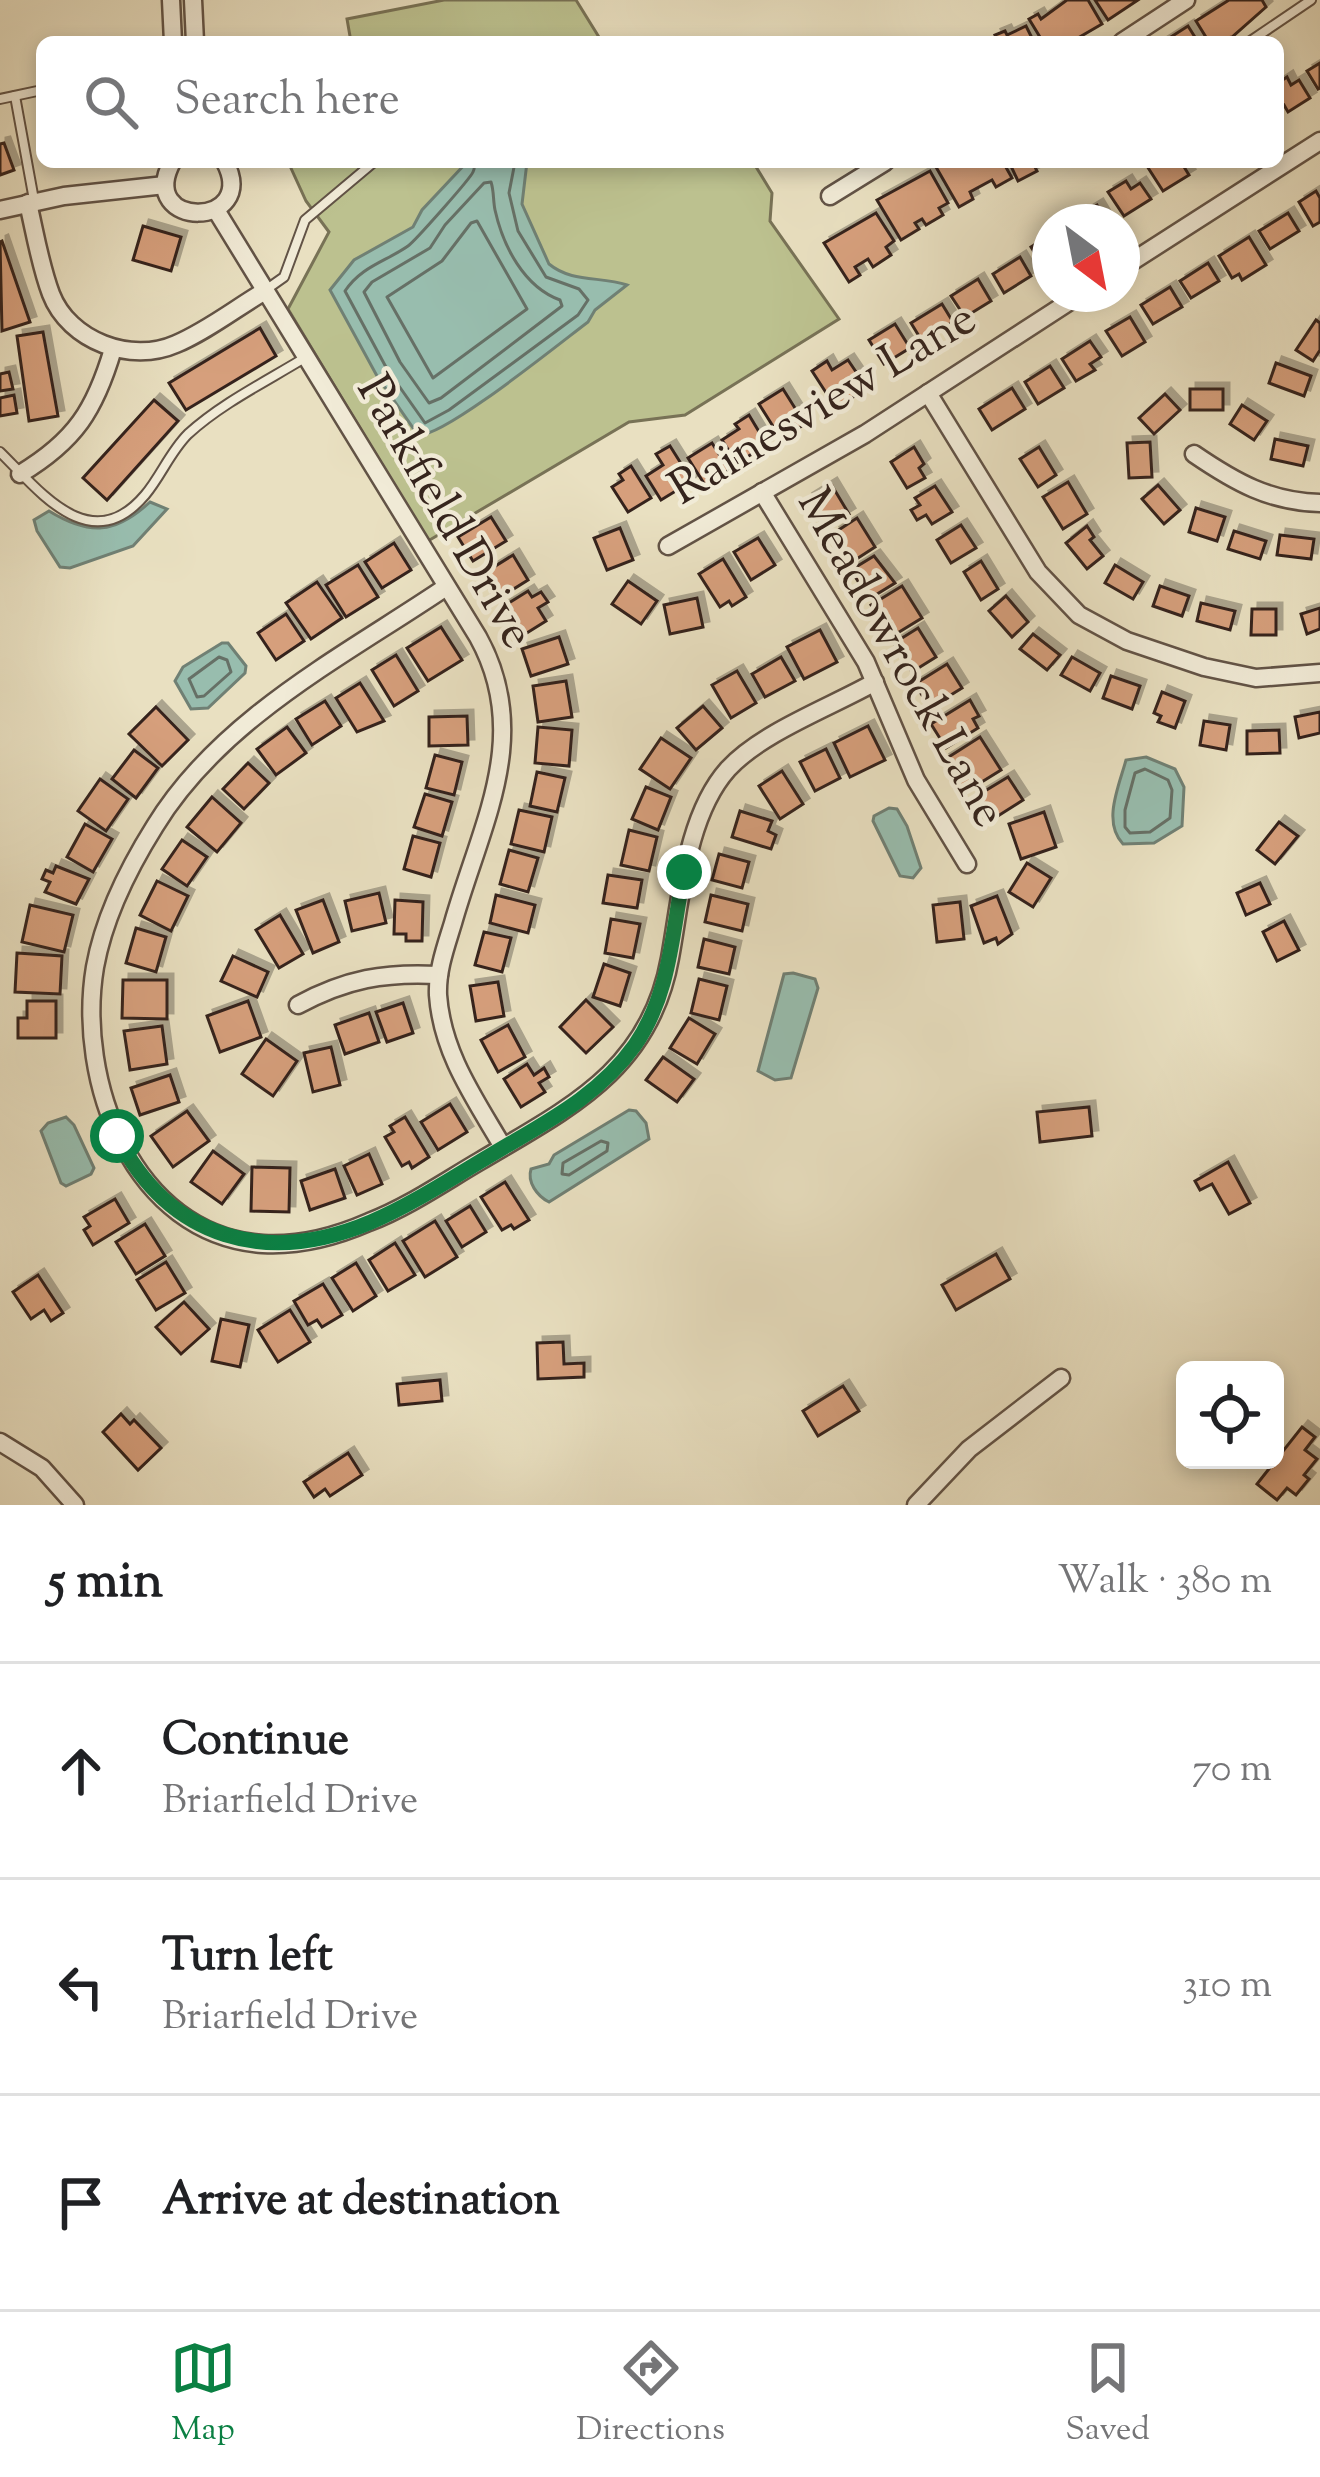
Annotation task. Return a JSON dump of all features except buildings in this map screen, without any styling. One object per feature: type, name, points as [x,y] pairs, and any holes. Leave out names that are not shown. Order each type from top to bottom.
[{"type":"street","points":[[171,0],[173,36]]},
{"type":"street","points":[[193,0],[195,36]]},
{"type":"street","points":[[1131,36],[1186,0]]},
{"type":"street","points":[[1284,164],[1320,141]]},
{"type":"street","points":[[170,168],[165,185],[174,204],[183,211],[206,214],[224,202],[232,183],[227,168]]},
{"type":"street","points":[[830,196],[875,168]]},
{"type":"street","points":[[1140,256],[1278,168]]},
{"type":"street","points":[[0,209],[165,185]]},
{"type":"street","points":[[32,202],[43,268],[56,304],[82,332],[113,349],[167,348],[265,291]]},
{"type":"street","name":"Parkfield Drive","points":[[216,209],[489,657],[505,726],[501,764],[439,976],[440,1016],[450,1052],[503,1147]]},
{"type":"street","name":"Rainesview Lane","points":[[668,546],[841,448],[1054,312]]},
{"type":"street","points":[[20,473],[50,456],[80,427],[113,349]]},
{"type":"street","points":[[928,393],[1038,572],[1079,615],[1127,641],[1232,674],[1284,678],[1320,673]]},
{"type":"street","points":[[1195,454],[1255,491],[1320,503]]},
{"type":"street","name":"Meadowrock Lane","points":[[762,492],[875,682],[916,780],[968,864]]},
{"type":"street","points":[[446,587],[263,711],[221,745],[168,805],[131,867],[106,924],[95,967],[93,1042],[108,1111],[135,1168],[155,1192],[187,1217],[225,1235],[274,1244],[352,1229],[399,1208],[591,1093],[621,1064],[643,1033],[666,976],[684,872],[714,788],[729,767],[756,746],[875,682]]},
{"type":"street","points":[[298,1006],[328,988],[368,976],[439,976]]},
{"type":"street","points":[[916,1505],[969,1449],[1061,1378]]},
{"type":"street","points":[[0,1442],[42,1468],[75,1505]]},
{"type":"lane","points":[[1258,36],[1311,0]]},
{"type":"lane","points":[[0,99],[36,91]]},
{"type":"lane","points":[[15,96],[32,202]]},
{"type":"lane","points":[[265,291],[284,277],[305,220],[367,168]]},
{"type":"lane","points":[[0,452],[63,513],[93,520],[122,514],[142,499],[167,458],[199,425],[306,357]]},
{"type":"green space","points":[[444,0],[576,0],[598,36],[350,36],[347,19]]},
{"type":"green space","points":[[291,168],[757,168],[772,193],[770,221],[839,319],[685,415],[629,422],[428,541],[288,309],[329,232],[306,201]]},
{"type":"water","points":[[461,168],[526,168],[522,204],[549,264],[567,274],[627,285],[595,310],[588,322],[502,388],[451,422],[418,435],[377,376],[330,290],[354,260],[413,227],[422,210]]},
{"type":"water","points":[[150,502],[167,509],[133,546],[70,568],[60,567],[34,520],[49,511],[77,525],[102,528],[125,520]]},
{"type":"water","points":[[228,643],[246,666],[245,673],[208,708],[191,709],[175,681],[183,667]]},
{"type":"water","points":[[1146,757],[1175,769],[1184,787],[1182,826],[1154,843],[1123,844],[1114,825],[1116,792],[1126,760]]},
{"type":"water","points":[[889,808],[897,809],[907,826],[921,868],[913,878],[900,876],[873,821]]},
{"type":"water","points":[[784,974],[815,979],[818,988],[791,1078],[775,1080],[758,1071]]},
{"type":"water","points":[[629,1110],[646,1123],[649,1139],[549,1202],[537,1192],[531,1169],[549,1164],[554,1155]]},
{"type":"water","points":[[66,1117],[94,1168],[66,1186],[41,1131]]},
{"type":"route","points":[[117,1136],[155,1192],[187,1217],[225,1235],[263,1244],[308,1241],[374,1221],[575,1105],[608,1078],[643,1033],[660,995],[684,872]]}]
